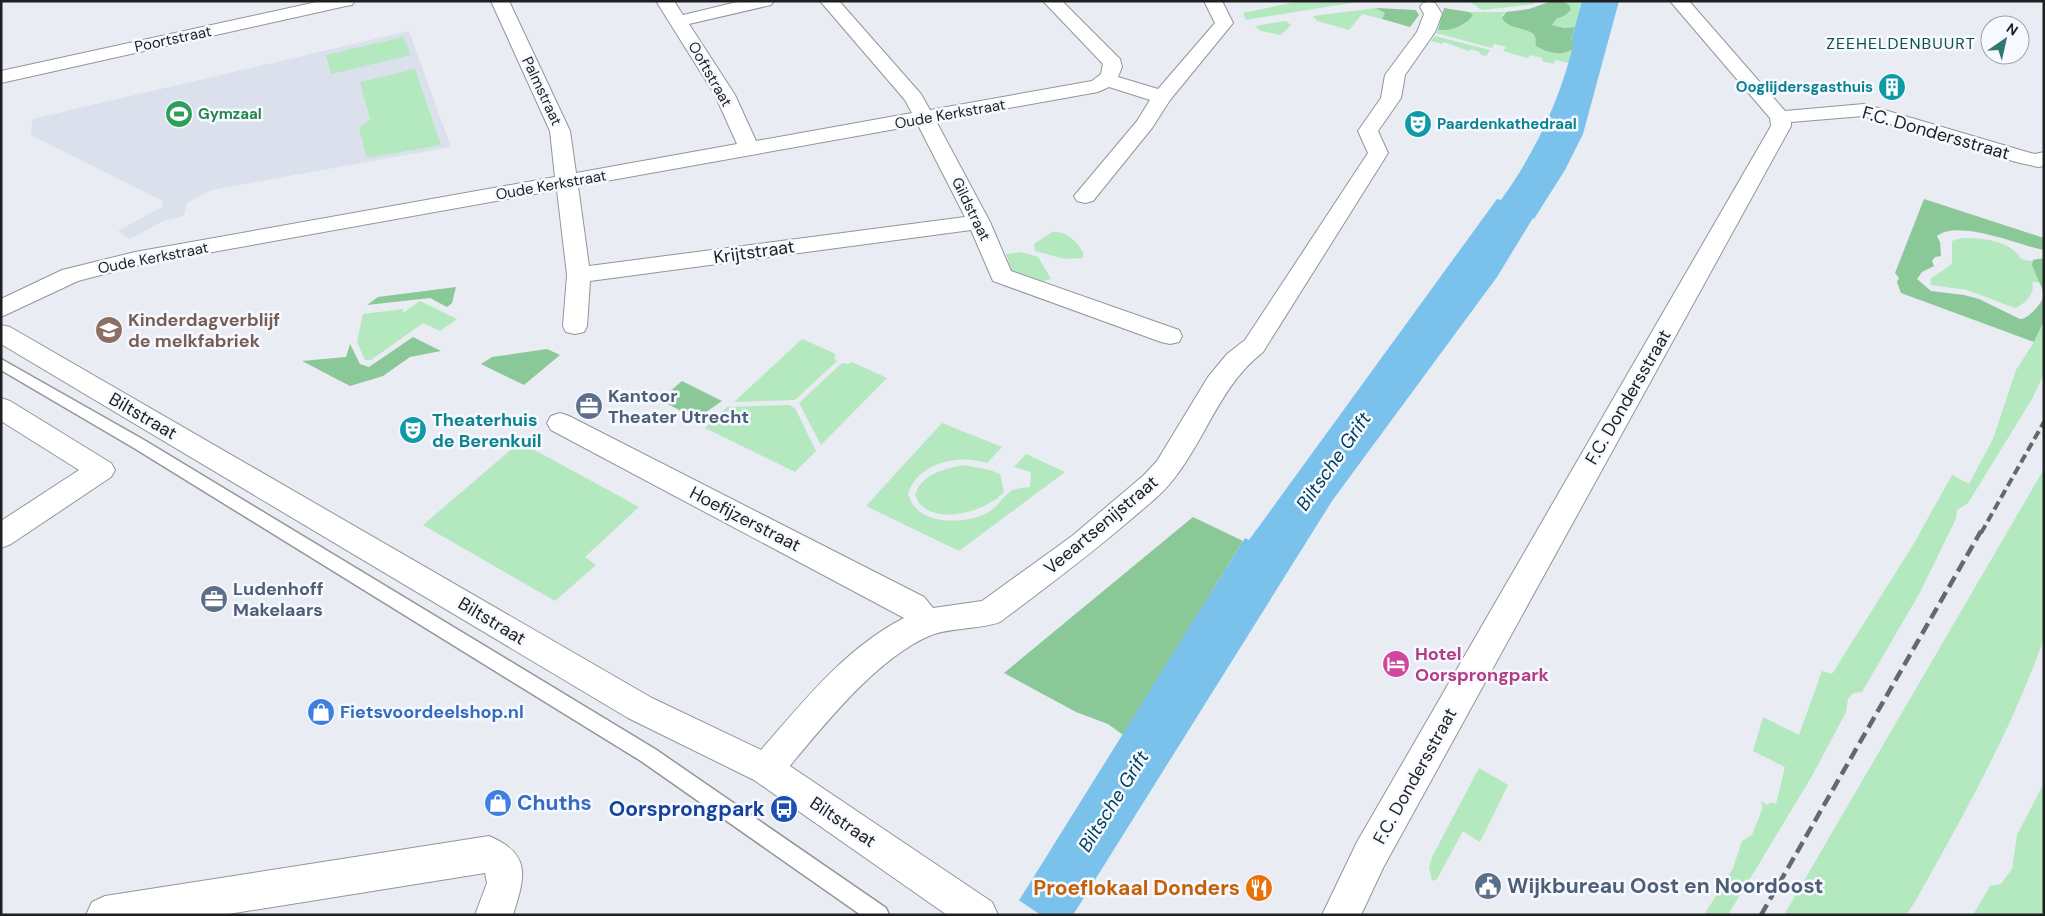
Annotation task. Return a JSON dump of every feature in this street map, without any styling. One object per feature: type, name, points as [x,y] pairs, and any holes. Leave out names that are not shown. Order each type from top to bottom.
[{"type":"street","name":"Poortstraat","points":[[1,77],[319,4],[346,1]]},
{"type":"street","name":"Palmstraat","points":[[500,1],[560,131],[579,275]]},
{"type":"street","name":"Ooftstraat","points":[[666,1],[725,95],[749,150]]},
{"type":"street","points":[[679,21],[764,1]]},
{"type":"street","name":"Gildstraat","points":[[829,1],[914,98],[980,222],[1001,276],[1170,336]]},
{"type":"street","points":[[1052,1],[1113,63],[1113,71],[1106,80],[1162,96]]},
{"type":"street","points":[[1085,196],[1145,124],[1162,96],[1224,23],[1213,1]]},
{"type":"street","points":[[1679,1],[1780,117]]},
{"type":"street","name":"Veeartsenijstraat","points":[[766,769],[831,694],[893,639],[926,622],[989,613],[1082,544],[1154,483],[1167,468],[1217,384],[1236,360],[1254,346],[1378,153],[1368,131],[1390,98],[1395,75],[1426,32],[1433,14],[1430,7]]},
{"type":"street","name":"Oude Kerkstraat","points":[[1,309],[70,276],[135,260],[926,118],[1098,86],[1106,80]]},
{"type":"street","name":"F.C. Dondersstraat","points":[[1341,915],[1375,846],[1781,126],[1780,117],[1864,110],[2023,158],[2038,161],[2044,158]]},
{"type":"street","name":"Krijtstraat","points":[[579,275],[980,222]]},
{"type":"street","points":[[575,326],[579,275]]},
{"type":"street","name":"Biltstraat","points":[[1,332],[640,708],[766,769],[979,915]]},
{"type":"street","points":[[1,408],[102,470],[1,536]]},
{"type":"street","name":"Hoefijzerstraat","points":[[560,423],[914,606],[926,622]]},
{"type":"street","points":[[105,915],[489,854],[502,863],[505,883],[494,915]]},
{"type":"lane","name":"Biltstraat","points":[[1,364],[139,444],[648,755],[879,915]]},
{"type":"shaded area","points":[[409,31],[451,147],[211,190],[187,203],[184,216],[163,221],[130,239],[118,231],[162,207],[163,201],[31,135],[32,119]]},
{"type":"green space","points":[[1300,1],[1363,1],[1246,20],[1243,13]]},
{"type":"green space","points":[[1469,1],[1533,1],[1534,4],[1482,10]]},
{"type":"green space","points":[[1552,1],[1563,1],[1569,5],[1571,10],[1564,16],[1556,19],[1552,25],[1564,28],[1575,27],[1571,40],[1575,42],[1573,49],[1564,53],[1550,52],[1536,46],[1533,34],[1510,25],[1502,18],[1506,12],[1529,9]]},
{"type":"green space","points":[[1563,1],[1582,1],[1575,27],[1564,28],[1552,25],[1556,19],[1564,16],[1569,5]]},
{"type":"green space","points":[[1376,8],[1385,13],[1382,19],[1362,14],[1349,30],[1317,21],[1313,16]]},
{"type":"green space","points":[[1376,8],[1416,10],[1419,15],[1410,27],[1382,19],[1385,13]]},
{"type":"green space","points":[[1444,8],[1469,12],[1473,15],[1457,27],[1448,30],[1438,30]]},
{"type":"green space","points":[[1469,12],[1506,12],[1502,15],[1513,27],[1530,32],[1535,37],[1535,41],[1548,51],[1562,54],[1573,49],[1569,63],[1556,60],[1553,64],[1542,61],[1542,58],[1530,55],[1528,58],[1503,51],[1506,47],[1494,44],[1492,48],[1436,33],[1438,30],[1443,31]]},
{"type":"green space","points":[[1286,21],[1291,25],[1281,35],[1261,31],[1255,26]]},
{"type":"green space","points":[[1435,36],[1490,50],[1486,56],[1471,49],[1469,51],[1444,42],[1442,44],[1431,41]]},
{"type":"green space","points":[[403,37],[411,55],[331,74],[326,55]]},
{"type":"green space","points":[[415,69],[441,145],[367,158],[359,128],[370,119],[360,82]]},
{"type":"green space","points":[[1924,199],[2044,238],[2044,250],[1974,232],[1959,230],[1947,232],[1937,236],[1940,242],[1941,256],[1935,257],[1932,261],[1934,266],[1922,272],[1917,279],[1931,291],[1979,299],[2020,319],[2027,317],[2041,303],[2044,295],[2044,321],[2034,342],[1901,293],[1897,282],[1899,278],[1895,273]]},
{"type":"green space","points":[[1052,232],[1062,233],[1074,241],[1081,249],[1083,258],[1065,259],[1035,251],[1034,244]]},
{"type":"green space","points":[[1962,238],[1995,241],[2010,248],[2021,259],[2044,264],[2044,283],[2032,282],[2033,286],[2029,298],[2015,308],[1967,290],[1931,285],[1930,279],[1952,263],[1952,241]]},
{"type":"green space","points":[[1021,252],[1038,257],[1051,279],[1040,282],[1012,271],[1006,254]]},
{"type":"green space","points":[[2044,258],[2044,293],[2032,265],[2033,260]]},
{"type":"green space","points":[[456,287],[452,303],[447,307],[430,298],[367,305],[378,297]]},
{"type":"green space","points":[[420,301],[457,319],[440,331],[423,323],[371,360],[365,360],[357,342],[363,314],[403,309],[403,313]]},
{"type":"green space","points":[[2044,321],[2044,374],[2032,399],[1968,503],[1957,510],[1956,519],[1919,594],[1862,692],[1853,693],[1848,699],[1846,712],[1812,776],[1728,915],[1704,915],[1733,868],[1742,841],[1752,835],[1763,807],[1760,801],[1768,805],[1770,802],[1776,804],[1785,767],[1753,751],[1763,717],[1799,735],[1822,671],[1832,674],[1913,545],[1952,475],[1969,484],[1993,439],[2016,370],[2034,342]]},
{"type":"green space","points":[[413,337],[441,351],[410,357],[383,376],[350,386],[302,361],[346,357],[350,344],[360,364],[369,367]]},
{"type":"green space","points":[[802,339],[836,354],[834,358],[837,361],[795,400],[734,402]]},
{"type":"green space","points":[[547,349],[560,355],[524,385],[481,364],[492,357]]},
{"type":"green space","points":[[852,362],[887,378],[821,445],[799,403],[842,363],[848,364]]},
{"type":"green space","points":[[682,381],[722,401],[696,419],[660,400]]},
{"type":"green space","points":[[789,405],[795,408],[816,451],[795,472],[705,428],[727,407]]},
{"type":"green space","points":[[942,423],[1002,447],[987,463],[976,460],[952,460],[941,463],[921,474],[913,483],[908,494],[920,512],[929,517],[952,521],[975,518],[993,509],[1013,490],[1030,487],[1031,472],[1014,467],[1026,454],[1065,472],[959,551],[866,506]]},
{"type":"green space","points":[[520,442],[639,507],[585,557],[596,565],[555,601],[423,525]]},
{"type":"green space","points":[[963,465],[990,470],[1000,474],[1004,492],[997,499],[964,513],[940,514],[930,511],[920,504],[915,495],[918,488],[928,477],[948,468]]},
{"type":"green space","points":[[2044,469],[2044,638],[2001,741],[1913,905],[1906,915],[1784,915]]},
{"type":"green space","points":[[1193,517],[1243,541],[1123,735],[1108,724],[1076,712],[1004,673]]},
{"type":"green space","points":[[1479,768],[1508,785],[1480,842],[1463,831],[1437,879],[1432,881],[1429,868],[1432,857]]},
{"type":"green space","points":[[2044,783],[2044,910],[2042,915],[1973,915],[1990,886],[2001,884],[2012,869],[2017,835]]},
{"type":"water","name":"Biltsche Grift","points":[[1582,1],[1619,1],[1583,134],[1565,170],[1497,277],[1332,501],[1073,915],[1010,915],[1245,538],[1249,540],[1497,199],[1501,200],[1514,182],[1536,144],[1562,84],[1574,42],[1571,41]]},
{"type":"pier","points":[[1017,899],[1041,915],[1008,915]]},
{"type":"railway","points":[[1981,533],[2044,422]]},
{"type":"railway","points":[[1761,915],[1981,531]]},
{"type":"place","name":"Ooglijdersgasthuis","points":[[1892,87]]},
{"type":"place","name":"Gymzaal","points":[[179,114]]},
{"type":"place","name":"Paardenkathedraal","points":[[1418,124]]},
{"type":"place","name":"Kinderdagverblijf de melkfabriek","points":[[109,330]]},
{"type":"place","name":"Kantoor Theater Utrecht","points":[[589,406]]},
{"type":"place","name":"Theaterhuis de Berenkuil","points":[[413,430]]},
{"type":"place","name":"Ludenhoff Makelaars","points":[[214,599]]},
{"type":"place","name":"Hotel Oorsprongpark","points":[[1396,664]]},
{"type":"place","name":"Fietsvoordeelshop.nl","points":[[321,712]]},
{"type":"place","name":"Chuths","points":[[498,803]]},
{"type":"place","name":"Oorsprongpark","points":[[784,809]]},
{"type":"place","name":"Wijkbureau Oost en Noordoost","points":[[1488,886]]},
{"type":"place","name":"Proeflokaal Donders","points":[[1259,888]]},
{"type":"district","name":"ZEEHELDENBUURT","points":[[1901,43]]}]
